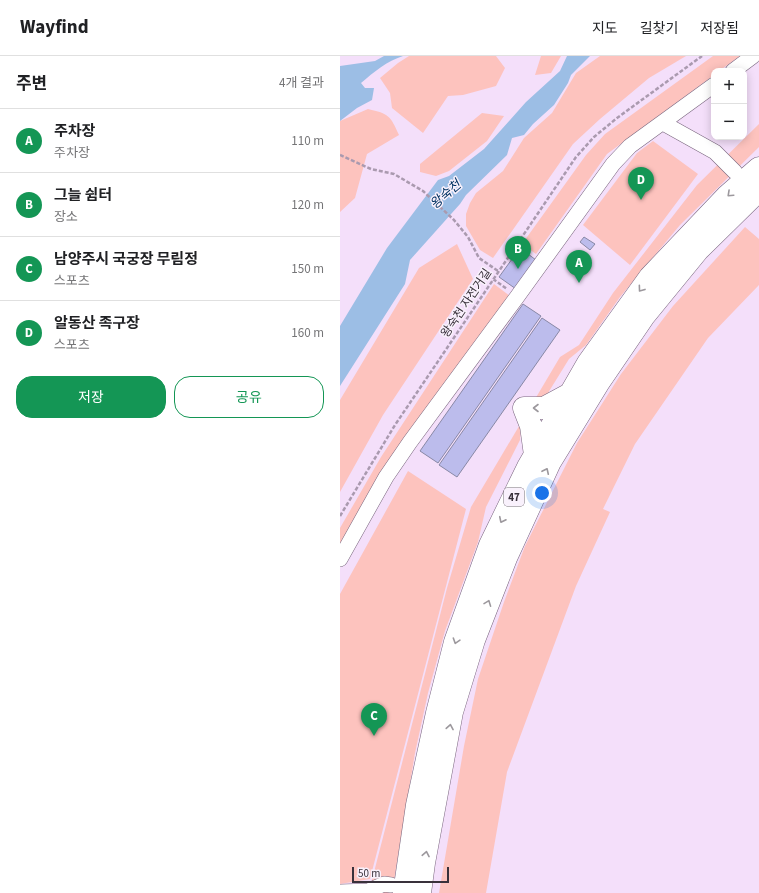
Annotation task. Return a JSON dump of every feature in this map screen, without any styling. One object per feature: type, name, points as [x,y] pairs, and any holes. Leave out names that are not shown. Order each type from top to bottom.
[{"type":"highway","name":"47","points":[[398,889],[436,713],[455,642],[490,545],[535,455],[588,363],[650,277],[727,196],[759,168]]},
{"type":"highway","name":"47","points":[[420,893],[424,863],[452,712],[472,647],[506,558],[550,462],[598,382],[644,316],[698,250],[759,190]]},
{"type":"highway","points":[[535,455],[531,426],[524,408],[544,408],[571,393]]},
{"type":"street","points":[[737,68],[753,56]]},
{"type":"street","points":[[340,559],[386,477],[410,442],[608,170],[630,146],[711,87]]},
{"type":"street","points":[[663,123],[715,152],[735,172]]},
{"type":"street","points":[[340,892],[368,891],[384,884],[398,889]]},
{"type":"path","name":"왕숙천 자전거길","points":[[340,516],[395,425],[576,157],[594,138],[617,118],[702,56]]},
{"type":"path","points":[[340,155],[371,168],[394,174],[423,191],[454,220],[468,237],[479,258],[498,271]]},
{"type":"shaded area","points":[[409,56],[496,56],[505,68],[496,86],[463,95],[448,96],[423,133],[392,108],[390,93],[380,78]]},
{"type":"shaded area","points":[[541,56],[561,56],[551,73],[535,75]]},
{"type":"shaded area","points":[[600,56],[686,56],[649,78],[573,144],[493,258],[480,250],[466,226],[466,214],[470,203],[476,193],[503,171],[524,138],[552,113],[576,73]]},
{"type":"shaded area","points":[[713,56],[740,56],[723,68],[711,68],[711,77],[607,154],[536,254],[522,244],[586,155],[605,134]]},
{"type":"shaded area","points":[[368,109],[388,116],[399,135],[367,154],[355,198],[340,212],[340,121]]},
{"type":"shaded area","points":[[482,113],[504,116],[487,141],[449,171],[436,176],[420,172],[420,164]]},
{"type":"shaded area","points":[[759,124],[759,147],[680,225],[620,297],[586,345],[569,359],[548,393],[538,400],[521,427],[520,440],[486,507],[478,542],[445,631],[428,693],[415,753],[392,893],[371,893],[372,880],[447,588],[471,507],[560,357],[579,345],[613,293],[697,185],[743,140],[747,140],[747,136]]},
{"type":"shaded area","points":[[653,141],[698,174],[630,265],[583,225],[637,153]]},
{"type":"shaded area","points":[[745,227],[759,239],[759,285],[708,338],[635,444],[603,509],[610,512],[576,586],[507,772],[486,893],[439,893],[464,746],[478,679],[525,546],[577,443],[621,374],[673,306]]},
{"type":"shaded area","points":[[457,244],[473,279],[383,415],[340,492],[340,400],[419,268]]},
{"type":"shaded area","points":[[494,284],[510,296],[340,546],[340,528],[381,457]]},
{"type":"shaded area","points":[[408,471],[466,509],[370,879],[340,884],[340,594]]},
{"type":"water","points":[[384,56],[403,56],[386,64],[361,83],[365,88],[374,88],[372,100],[357,108],[340,121],[340,66],[375,61]]},
{"type":"water","name":"왕숙천","points":[[567,56],[590,56],[571,75],[568,83],[554,105],[533,124],[524,135],[512,138],[507,155],[466,195],[460,204],[410,260],[405,284],[340,386],[340,326],[387,248],[438,180],[449,176],[484,149],[526,102],[560,71]]},
{"type":"building","points":[[584,237],[595,244],[590,250],[580,242]]},
{"type":"building","points":[[520,248],[536,260],[516,289],[499,277]]},
{"type":"building","points":[[523,304],[541,316],[438,463],[420,451]]},
{"type":"building","points":[[542,318],[560,330],[457,477],[439,465]]},
{"type":"place","name":"알동산 족구장","points":[[641,200]]},
{"type":"place","name":"그늘 쉼터","points":[[518,269]]},
{"type":"place","name":"주차장","points":[[579,283]]},
{"type":"place","name":"남양주시 국궁장 무림정","points":[[374,736]]}]
